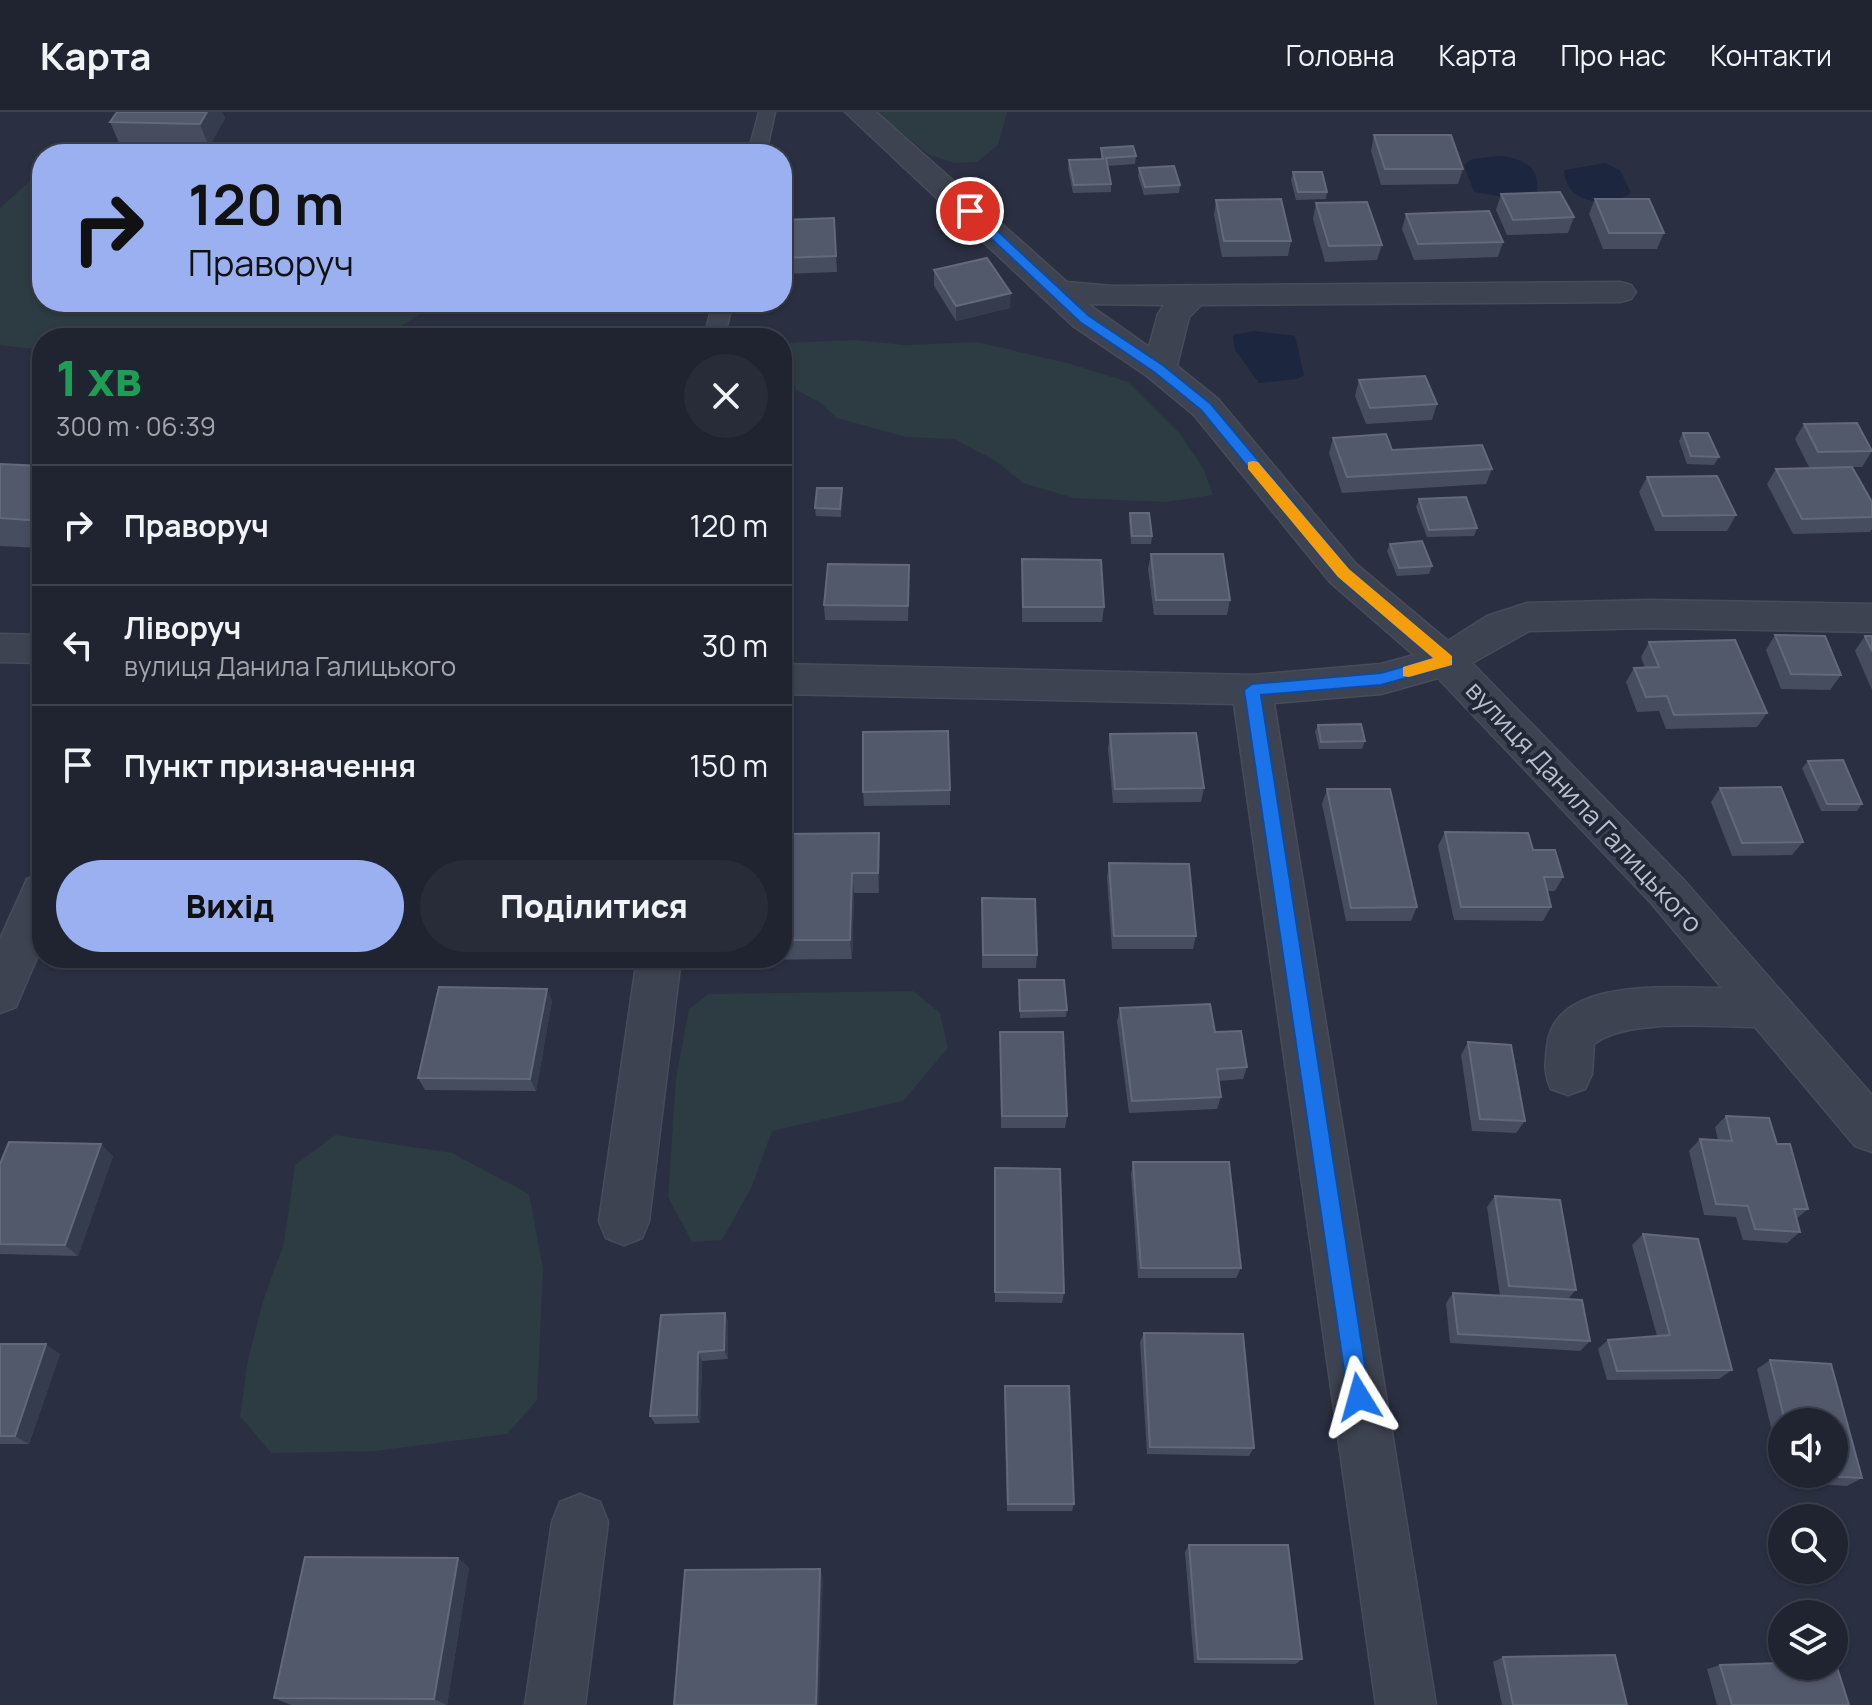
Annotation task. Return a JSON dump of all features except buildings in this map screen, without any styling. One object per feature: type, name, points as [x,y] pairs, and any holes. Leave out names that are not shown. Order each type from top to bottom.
[{"type":"street","name":"вулиця Данила Галицького","points":[[859,112],[1058,291],[1085,319],[1159,369],[1206,407],[1343,573],[1446,661],[1667,891],[1872,1130]]},
{"type":"street","points":[[1058,291],[1112,296],[1620,292]]},
{"type":"street","points":[[1159,369],[1174,314],[1194,294]]},
{"type":"street","points":[[792,679],[1252,690],[1381,679],[1446,661],[1501,626],[1527,617],[1650,614],[1872,618]]},
{"type":"street","points":[[0,648],[32,649]]},
{"type":"street","points":[[1252,690],[1406,1705]]},
{"type":"street","points":[[0,993],[32,916]]},
{"type":"street","points":[[624,1221],[658,968]]},
{"type":"street","points":[[1568,1074],[1571,1034],[1597,1014],[1652,1008],[1767,1007]]},
{"type":"street","points":[[555,1705],[580,1522]]},
{"type":"lane","points":[[759,144],[767,112]]},
{"type":"shaded area","points":[[876,112],[1007,112],[998,145],[977,162],[954,163],[928,154]]},
{"type":"shaded area","points":[[30,181],[32,312],[424,312],[398,328],[32,328],[32,349],[0,345],[0,208]]},
{"type":"shaded area","points":[[855,340],[905,345],[977,342],[1071,364],[1128,382],[1180,434],[1203,468],[1213,495],[1166,502],[1074,498],[1023,483],[996,461],[954,439],[906,437],[837,418],[818,401],[796,390],[792,373],[792,343]]},
{"type":"shaded area","points":[[913,991],[940,1013],[948,1048],[903,1101],[772,1131],[751,1188],[722,1240],[692,1242],[668,1197],[676,1078],[689,1009],[709,994]]},
{"type":"shaded area","points":[[335,1135],[452,1153],[529,1194],[543,1269],[537,1400],[507,1434],[375,1451],[271,1453],[240,1416],[248,1360],[263,1301],[284,1243],[295,1165]]},
{"type":"water","points":[[1498,156],[1523,162],[1534,171],[1537,178],[1536,196],[1517,199],[1474,192],[1464,165],[1472,159]]},
{"type":"water","points":[[1605,163],[1620,170],[1631,193],[1611,201],[1589,200],[1572,190],[1566,181],[1564,170]]},
{"type":"water","points":[[1254,331],[1295,336],[1304,375],[1297,379],[1259,383],[1235,350],[1233,335]]},
{"type":"slow traffic","points":[[1253,466],[1343,573],[1446,661],[1409,671]]},
{"type":"route","points":[[970,211],[1085,319],[1159,369],[1206,407],[1343,573],[1446,661],[1381,679],[1252,690],[1359,1397]]}]
